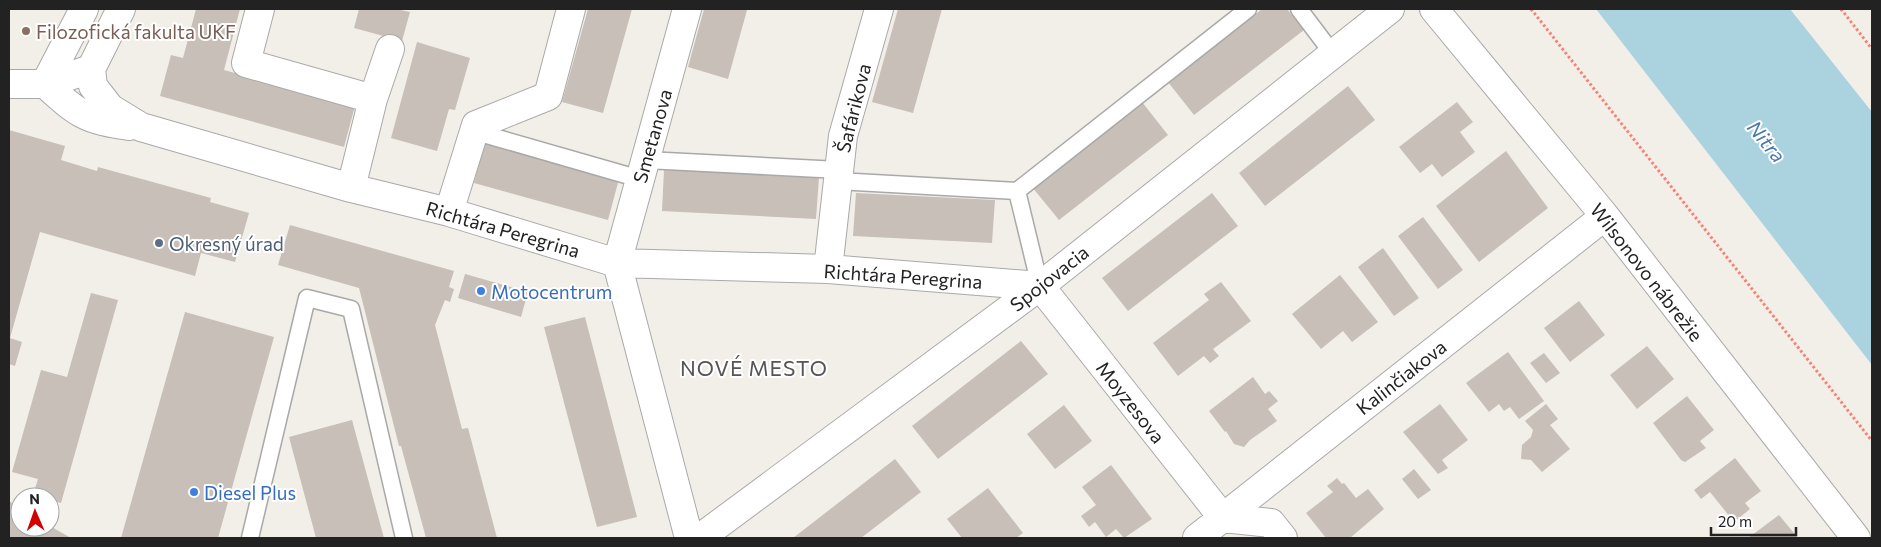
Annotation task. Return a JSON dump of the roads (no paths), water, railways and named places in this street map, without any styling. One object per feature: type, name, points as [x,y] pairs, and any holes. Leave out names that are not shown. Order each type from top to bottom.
[{"type":"street","points":[[45,84],[84,9]]},
{"type":"street","points":[[9,84],[45,84],[91,69],[121,9]]},
{"type":"street","points":[[260,9],[246,62],[373,99]]},
{"type":"street","points":[[449,212],[476,124],[548,96],[571,9]]},
{"type":"street","name":"Smetanova","points":[[617,263],[688,9]]},
{"type":"street","name":"Šafárikova","points":[[828,269],[842,136],[880,9]]},
{"type":"street","name":"Spojovacia","points":[[700,538],[1040,286],[1390,9]]},
{"type":"street","name":"Wilsonovo nábrežie","points":[[1434,9],[1605,216],[1856,538]]},
{"type":"street","points":[[351,188],[373,99],[390,49]]},
{"type":"street","name":"Richtára Peregrina","points":[[91,69],[93,86],[110,108],[142,127],[351,188],[449,212],[617,263],[828,269],[1040,286]]},
{"type":"street","points":[[45,84],[76,112],[105,123],[142,127]]},
{"type":"street","name":"Kalinčiakova","points":[[1197,538],[1222,528],[1605,216]]},
{"type":"street","points":[[617,263],[689,538]]},
{"type":"street","name":"Moyzesova","points":[[1040,286],[1222,528]]},
{"type":"street","points":[[1222,528],[1270,523],[1283,538]]},
{"type":"lane","points":[[487,135],[643,169],[838,176],[1017,191],[1248,9]]},
{"type":"lane","points":[[1299,9],[1333,54]]},
{"type":"lane","points":[[1017,191],[1040,286]]},
{"type":"lane","points":[[250,538],[307,298],[352,309],[404,538]]},
{"type":"water","name":"Nitra","points":[[1596,9],[1790,9],[1872,112],[1872,365]]},
{"type":"place","name":"Filozofická fakulta UKF","points":[[26,31]]},
{"type":"place","name":"Okresný úrad","points":[[159,243]]},
{"type":"place","name":"Motocentrum","points":[[481,291]]},
{"type":"place","name":"Diesel Plus","points":[[194,492]]},
{"type":"district","name":"NOVÉ MESTO","points":[[754,367]]}]
